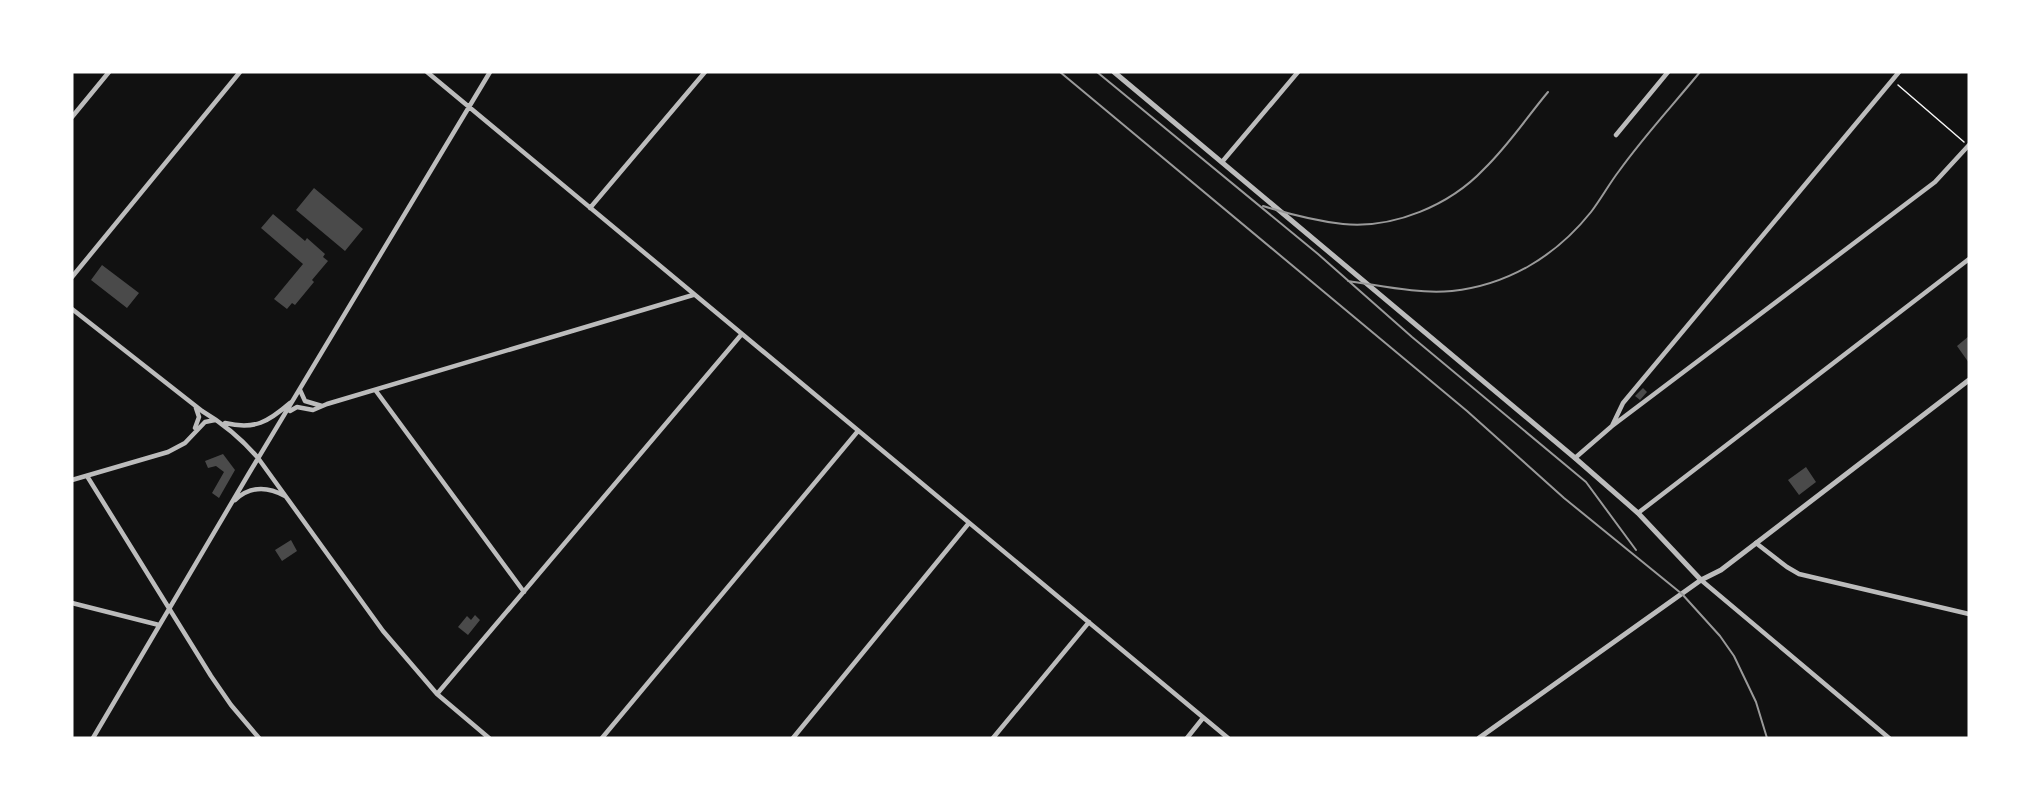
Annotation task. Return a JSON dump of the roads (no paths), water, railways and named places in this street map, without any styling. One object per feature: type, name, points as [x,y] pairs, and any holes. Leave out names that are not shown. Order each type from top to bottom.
[{"type":"street","points":[[72,117],[109,72]]},
{"type":"street","points":[[72,278],[240,72]]},
{"type":"street","points":[[427,72],[1228,738]]},
{"type":"street","points":[[93,738],[490,72]]},
{"type":"street","points":[[590,208],[705,72]]},
{"type":"street","points":[[1114,72],[1575,458],[1638,513],[1701,580],[1889,738]]},
{"type":"street","points":[[1222,162],[1298,72]]},
{"type":"street","points":[[1616,135],[1668,72]]},
{"type":"street","points":[[1612,426],[1623,404],[1899,72]]},
{"type":"street","points":[[1575,458],[1612,426],[1935,182],[1969,146]]},
{"type":"street","points":[[1638,513],[1969,259]]},
{"type":"street","points":[[287,412],[297,407],[313,410],[693,295]]},
{"type":"street","points":[[73,311],[243,440],[383,631],[437,694],[489,738]]},
{"type":"street","points":[[437,694],[741,334]]},
{"type":"street","points":[[1479,738],[1701,580],[1720,570],[1969,380]]},
{"type":"street","points":[[300,390],[309,404],[322,406]]},
{"type":"street","points":[[376,391],[524,592]]},
{"type":"street","points":[[72,480],[168,452],[185,443],[205,422],[220,422],[245,427],[257,425],[269,420],[294,399]]},
{"type":"street","points":[[194,431],[199,417],[195,405]]},
{"type":"street","points":[[602,738],[858,431]]},
{"type":"street","points":[[87,476],[231,705],[259,738]]},
{"type":"street","points":[[231,504],[248,491],[260,488],[278,492],[287,497]]},
{"type":"street","points":[[793,738],[969,523]]},
{"type":"street","points":[[1756,543],[1787,567],[1799,573],[1969,614]]},
{"type":"street","points":[[72,603],[159,625]]},
{"type":"street","points":[[993,738],[1089,622]]},
{"type":"street","points":[[1187,738],[1203,718]]},
{"type":"railway","points":[[1060,72],[1467,411],[1564,498],[1682,594],[1720,636],[1734,656],[1756,702],[1767,738]]},
{"type":"railway","points":[[1097,72],[1318,254],[1412,337],[1586,482],[1636,550]]},
{"type":"railway","points":[[1348,281],[1413,290],[1452,291],[1492,282],[1529,266],[1546,255],[1577,228],[1591,212],[1638,145],[1700,72]]},
{"type":"railway","points":[[1263,206],[1323,221],[1362,225],[1382,223],[1420,212],[1455,193],[1484,169],[1548,92]]}]
